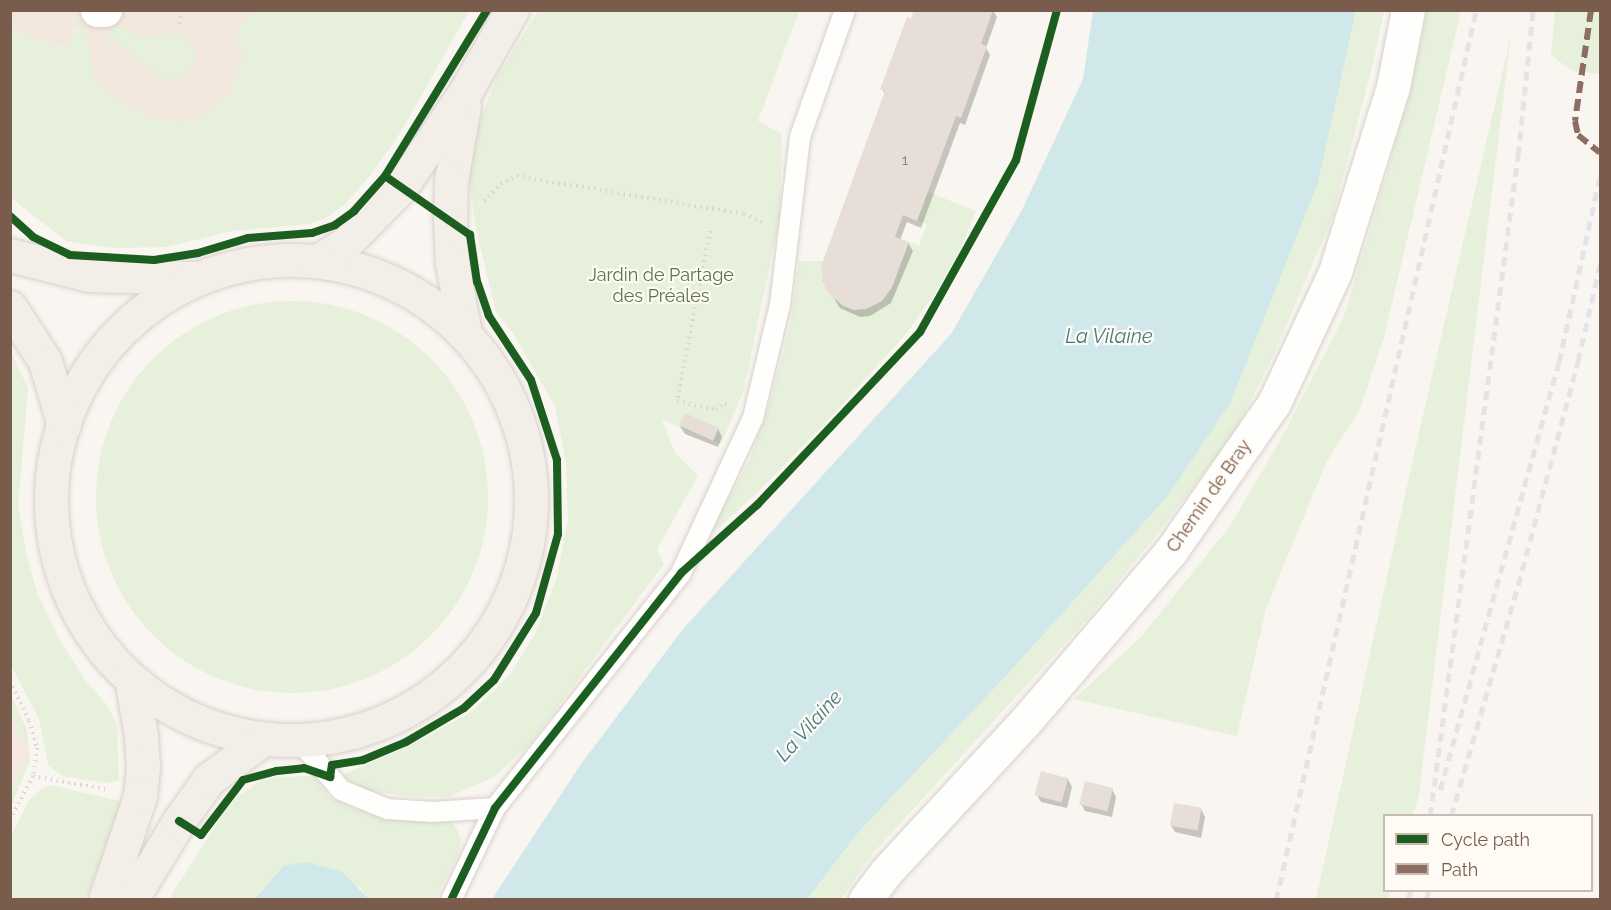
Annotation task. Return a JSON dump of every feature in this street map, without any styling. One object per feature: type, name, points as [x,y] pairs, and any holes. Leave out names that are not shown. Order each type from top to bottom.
[{"type":"main road","points":[[318,261],[344,245],[402,187],[467,89],[512,10]]},
{"type":"main road","points":[[465,334],[452,263],[450,220],[451,181],[467,89]]},
{"type":"main road","points":[[10,255],[89,275],[200,278]]},
{"type":"main road","points":[[318,261],[351,267],[403,288],[440,312],[465,334],[488,363],[507,394],[520,428],[529,464],[531,501],[528,538],[520,573],[487,639],[463,667],[436,692],[405,712],[371,726],[336,736],[299,740],[263,739],[226,732],[193,719],[160,702],[131,680],[107,654],[87,626],[71,595],[60,562],[53,528],[52,493],[55,459],[64,425],[80,387],[103,352],[131,322],[164,297],[200,278],[258,262],[318,261]]},
{"type":"main road","points":[[10,307],[45,361],[64,425]]},
{"type":"main road","points":[[105,900],[140,796],[143,766],[141,735],[131,680]]},
{"type":"main road","points":[[131,900],[179,821],[209,779],[263,739]]},
{"type":"street","points":[[97,10],[105,10]]},
{"type":"street","name":"Chemin de Bray","points":[[865,900],[886,872],[1025,722],[1171,551],[1274,403],[1335,272],[1393,87],[1408,10]]},
{"type":"lane","points":[[451,900],[495,808],[681,573],[753,418],[780,305],[800,137],[845,10]]},
{"type":"lane","points":[[299,740],[341,790],[387,809],[433,812],[495,808]]},
{"type":"path","points":[[180,24],[182,10]]},
{"type":"path","points":[[485,200],[501,184],[518,176],[744,214],[766,223],[789,228]]},
{"type":"path","points":[[710,231],[677,401],[716,410],[725,404],[753,418]]},
{"type":"path","points":[[10,681],[29,721],[38,748],[33,776],[10,820]]},
{"type":"path","points":[[33,776],[140,796]]},
{"type":"shaded area","points":[[11,11],[253,11],[235,33],[244,56],[229,95],[209,112],[184,123],[149,119],[115,98],[94,81],[88,41],[75,28],[67,49],[11,29]]},
{"type":"shaded area","points":[[11,716],[28,754],[11,790]]},
{"type":"green space","points":[[253,11],[469,11],[400,133],[370,176],[344,205],[326,218],[308,224],[232,231],[166,247],[113,248],[66,241],[11,198],[11,29],[66,49],[78,25],[84,29],[88,41],[94,81],[115,98],[149,119],[184,123],[209,112],[229,95],[244,56],[235,33]]},
{"type":"green space","name":"Jardin de Partage des Préales","points":[[538,11],[799,11],[758,121],[782,134],[780,217],[743,393],[721,444],[662,420],[675,453],[698,476],[657,549],[664,564],[531,743],[494,777],[448,797],[405,796],[366,790],[340,776],[411,745],[470,713],[510,675],[535,634],[556,580],[568,521],[566,463],[555,406],[514,335],[496,312],[476,229],[469,177],[476,131],[497,77]]},
{"type":"green space","points":[[1356,11],[1384,11],[1374,60],[1332,219],[1272,358],[1237,429],[1155,537],[1088,618],[874,852],[841,899],[808,900],[856,835],[1004,678],[1167,497],[1231,402],[1318,183]]},
{"type":"green space","points":[[1427,11],[1461,11],[1384,337],[1360,409],[1327,461],[1266,608],[1237,736],[1074,699],[1141,637],[1230,526],[1286,430],[1344,316],[1391,160]]},
{"type":"green space","points":[[1555,11],[1600,11],[1600,74],[1572,71],[1551,55]]},
{"type":"green space","points":[[112,25],[123,26],[144,38],[172,33],[187,36],[196,51],[193,70],[181,78],[171,80],[159,76],[108,37],[109,28]]},
{"type":"green space","points":[[1511,35],[1419,794],[1413,814],[1383,814],[1383,892],[1391,892],[1389,899],[1316,899],[1415,450]]},
{"type":"green space","points":[[928,192],[976,211],[961,248],[935,294],[905,335],[829,419],[761,489],[714,532],[710,531],[749,461],[769,406],[790,325],[799,261],[823,261],[821,271],[826,291],[843,306],[854,310],[876,304],[887,296],[892,287],[909,242],[919,246],[927,224],[917,221]]},
{"type":"green space","points":[[292,301],[330,305],[367,316],[401,334],[430,359],[455,388],[473,422],[484,459],[488,497],[484,535],[473,572],[455,606],[430,635],[401,660],[367,678],[330,689],[292,693],[254,689],[217,678],[183,660],[154,635],[129,606],[111,572],[100,535],[96,497],[100,459],[111,422],[129,388],[154,359],[183,334],[217,316],[254,305]]},
{"type":"green space","points":[[11,352],[28,388],[18,506],[26,552],[37,593],[60,640],[85,680],[107,705],[117,725],[119,780],[108,783],[62,776],[48,765],[39,719],[11,665]]},
{"type":"green space","points":[[11,695],[27,730],[30,760],[11,807],[11,790],[28,754],[11,716]]},
{"type":"green space","points":[[314,776],[330,798],[369,814],[453,822],[461,839],[459,854],[435,899],[369,899],[360,887],[283,866],[255,899],[168,900],[226,810],[238,796],[262,780],[277,777]]},
{"type":"green space","points":[[51,785],[124,802],[86,899],[11,899],[10,838],[29,800],[42,788]]},
{"type":"water","name":"La Vilaine","points":[[1093,11],[1356,11],[1318,183],[1231,402],[1167,497],[1004,678],[856,835],[808,899],[492,899],[581,764],[683,629],[951,334],[1022,210],[1083,79]]},
{"type":"water","points":[[307,862],[342,872],[369,899],[255,899],[283,866]]},
{"type":"building","points":[[914,10],[993,10],[981,44],[987,46],[961,118],[956,116],[917,221],[903,215],[895,237],[909,242],[892,287],[882,301],[866,309],[854,310],[843,306],[826,291],[821,271],[823,261],[885,91],[880,89],[907,17],[911,19]]},
{"type":"building","points":[[685,413],[719,428],[713,441],[679,426]]},
{"type":"building","points":[[1041,771],[1068,778],[1062,802],[1035,795]]},
{"type":"building","points":[[1085,781],[1113,788],[1107,811],[1079,804]]},
{"type":"building","points":[[1174,803],[1202,808],[1198,831],[1170,826]]},
{"type":"railway","points":[[1276,900],[1476,10]]},
{"type":"railway","points":[[1430,814],[1518,155],[1533,10]]},
{"type":"railway","points":[[1440,790],[1559,362],[1600,175]]},
{"type":"railway","points":[[1452,814],[1518,585],[1578,361],[1600,264]]},
{"type":"railway","points":[[1408,900],[1410,892]]},
{"type":"railway","points":[[1426,900],[1428,892]]},
{"type":"marked path","points":[[1591,10],[1575,121],[1578,135],[1600,153]]},
{"type":"cycle path","points":[[10,216],[33,237],[70,255],[154,260],[198,253],[248,238],[312,233],[335,225],[354,211],[385,176],[487,10]]},
{"type":"cycle path","points":[[451,900],[495,808],[681,573],[757,505],[920,332],[1016,160],[1057,10]]},
{"type":"cycle path","points":[[179,821],[201,835],[243,780],[277,771],[304,768],[330,777],[332,765],[363,760],[406,742],[464,708],[494,680],[536,613],[558,534],[557,460],[531,380],[489,316],[477,282],[470,235],[385,176]]}]
